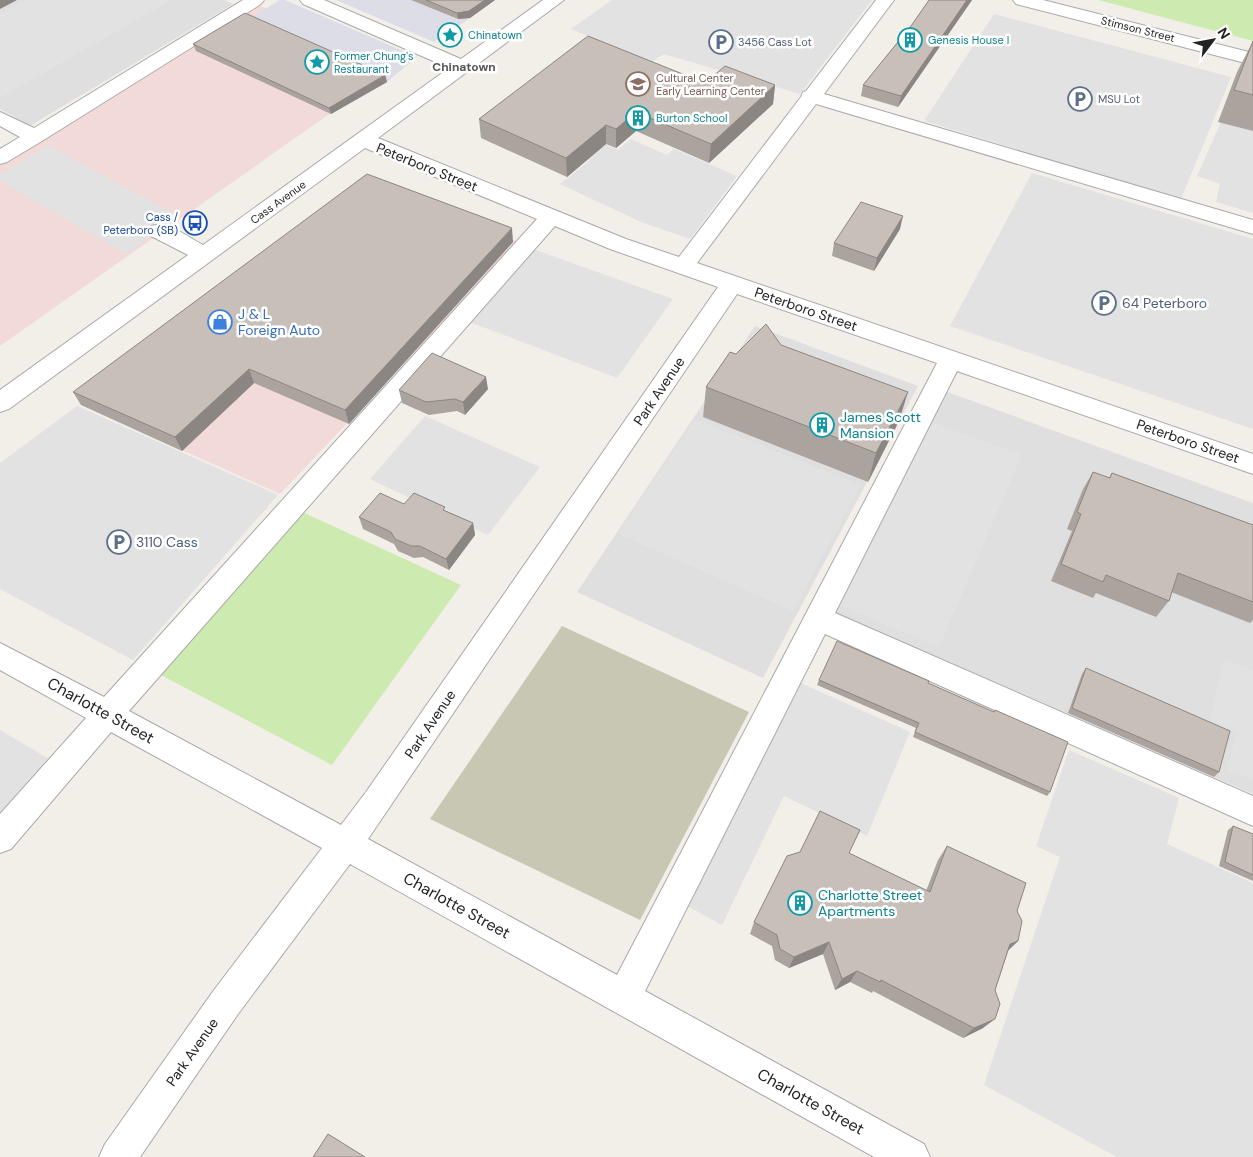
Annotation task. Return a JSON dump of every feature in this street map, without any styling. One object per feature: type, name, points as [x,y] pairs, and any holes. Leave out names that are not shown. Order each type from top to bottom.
[{"type":"street","points":[[0,158],[255,0]]},
{"type":"street","points":[[308,0],[464,67]]},
{"type":"street","name":"Cass Avenue","points":[[0,403],[555,0]]},
{"type":"street","points":[[683,267],[810,96],[885,0]]},
{"type":"street","name":"Stimson Street","points":[[1022,0],[1253,59]]},
{"type":"street","points":[[810,96],[1253,227]]},
{"type":"street","points":[[0,118],[35,137]]},
{"type":"street","name":"Peterboro Street","points":[[364,140],[618,244],[1253,464]]},
{"type":"street","points":[[0,838],[551,217]]},
{"type":"street","points":[[159,230],[205,255]]},
{"type":"street","name":"Park Avenue","points":[[118,1157],[226,1002],[388,786],[732,284]]},
{"type":"street","points":[[624,997],[951,359]]},
{"type":"street","points":[[818,618],[1253,811]]},
{"type":"street","name":"Charlotte Street","points":[[0,656],[624,997],[911,1157]]},
{"type":"shaded area","points":[[0,0],[224,0],[233,4],[30,126],[0,109]]},
{"type":"shaded area","points":[[25,0],[172,0],[0,98],[0,13]]},
{"type":"shaded area","points":[[280,0],[285,0],[417,57],[387,82],[247,20]]},
{"type":"shaded area","points":[[336,0],[411,0],[458,19],[470,18],[434,42]]},
{"type":"shaded area","name":"3456 Cass Lot","points":[[612,0],[872,0],[800,94],[664,54],[651,62],[571,29]]},
{"type":"shaded area","points":[[258,5],[396,67],[0,346],[0,164]]},
{"type":"shaded area","name":"MSU Lot","points":[[994,14],[1231,77],[1181,199],[924,121]]},
{"type":"shaded area","points":[[1222,120],[1253,129],[1253,213],[1216,202],[1220,184],[1197,176]]},
{"type":"shaded area","points":[[631,139],[667,155],[674,149],[737,176],[690,239],[641,222],[560,184],[590,160],[583,156],[600,142],[618,150]]},
{"type":"shaded area","points":[[48,145],[179,217],[126,254],[0,181],[0,175]]},
{"type":"shaded area","name":"64 Peterboro","points":[[1032,173],[1253,239],[1253,429],[950,326]]},
{"type":"shaded area","points":[[365,186],[519,242],[280,494],[79,404]]},
{"type":"shaded area","points":[[530,248],[673,299],[617,378],[467,321]]},
{"type":"shaded area","points":[[755,326],[918,386],[763,678],[577,592]]},
{"type":"shaded area","points":[[942,390],[1253,503],[1253,794],[830,611]]},
{"type":"shaded area","name":"3110 Cass","points":[[77,406],[278,495],[133,660],[0,589],[0,463]]},
{"type":"shaded area","points":[[425,416],[540,467],[488,535],[370,479]]},
{"type":"shaded area","points":[[695,419],[861,485],[793,611],[618,534]]},
{"type":"shaded area","points":[[929,421],[1022,455],[939,647],[836,604]]},
{"type":"shaded area","points":[[562,626],[749,712],[640,920],[430,819]]},
{"type":"shaded area","points":[[1224,659],[1253,670],[1253,780],[1227,770],[1237,731],[1210,720]]},
{"type":"shaded area","points":[[794,680],[910,732],[867,836],[784,796],[722,925],[682,903]]},
{"type":"shaded area","points":[[0,730],[49,759],[0,815]]},
{"type":"shaded area","points":[[1069,750],[1179,798],[1167,844],[1253,883],[1253,1157],[1117,1157],[984,1085],[1060,857],[1036,846]]},
{"type":"green space","points":[[1098,0],[1253,0],[1253,41]]},
{"type":"green space","points":[[298,510],[461,585],[332,765],[157,673]]},
{"type":"building","points":[[426,0],[485,0],[469,11],[457,13]]},
{"type":"building","points":[[929,0],[967,0],[901,96],[863,85],[911,26]]},
{"type":"building","points":[[245,13],[385,75],[329,108],[193,44]]},
{"type":"building","name":"Burton School","points":[[588,36],[705,83],[725,66],[775,85],[711,144],[636,112],[616,129],[606,125],[566,158],[479,119]]},
{"type":"building","points":[[1253,41],[1253,95],[1234,90]]},
{"type":"building","points":[[367,174],[512,228],[345,410],[249,369],[175,437],[73,392]]},
{"type":"building","points":[[861,202],[903,216],[877,258],[834,243]]},
{"type":"building","points":[[766,324],[781,345],[908,392],[876,453],[706,387],[730,352],[736,354]]},
{"type":"building","points":[[432,353],[486,377],[463,402],[455,399],[426,402],[399,390]]},
{"type":"building","points":[[1093,472],[1110,478],[1112,473],[1253,525],[1253,602],[1178,573],[1169,601],[1106,575],[1103,582],[1061,564],[1081,514],[1077,512]]},
{"type":"building","points":[[380,493],[404,504],[414,493],[445,507],[443,510],[473,523],[446,559],[420,546],[411,546],[395,539],[391,532],[359,517]]},
{"type":"building","points":[[837,641],[994,712],[995,710],[1068,742],[1050,792],[915,732],[919,723],[819,680]]},
{"type":"building","points":[[1086,668],[1230,731],[1219,772],[1072,708]]},
{"type":"building","points":[[820,811],[860,830],[849,853],[930,892],[947,846],[1026,883],[1017,911],[1022,921],[1018,941],[1010,944],[995,990],[1000,1004],[995,1019],[974,1028],[881,980],[880,982],[857,971],[842,979],[829,942],[794,957],[780,949],[777,935],[754,922],[787,856],[800,852]]},
{"type":"building","points":[[1233,826],[1253,834],[1253,875],[1225,862]]},
{"type":"building","points":[[328,1134],[365,1157],[313,1157]]},
{"type":"place","name":"Chinatown","points":[[450,35]]},
{"type":"place","name":"Genesis House I","points":[[910,40]]},
{"type":"place","name":"3456 Cass Lot","points":[[721,42]]},
{"type":"place","name":"Former Chung's Restaurant","points":[[317,62]]},
{"type":"place","name":"Cultural Center Early Learning Center","points":[[638,84]]},
{"type":"place","name":"MSU Lot","points":[[1080,99]]},
{"type":"place","name":"Burton School","points":[[638,118]]},
{"type":"place","name":"Cass / Peterboro (SB)","points":[[195,223]]},
{"type":"place","name":"64 Peterboro","points":[[1104,303]]},
{"type":"place","name":"J & L Foreign Auto","points":[[220,322]]},
{"type":"place","name":"James Scott Mansion","points":[[822,425]]},
{"type":"place","name":"3110 Cass","points":[[119,542]]},
{"type":"place","name":"Charlotte Street Apartments","points":[[800,903]]},
{"type":"district","name":"Chinatown","points":[[464,67]]}]
